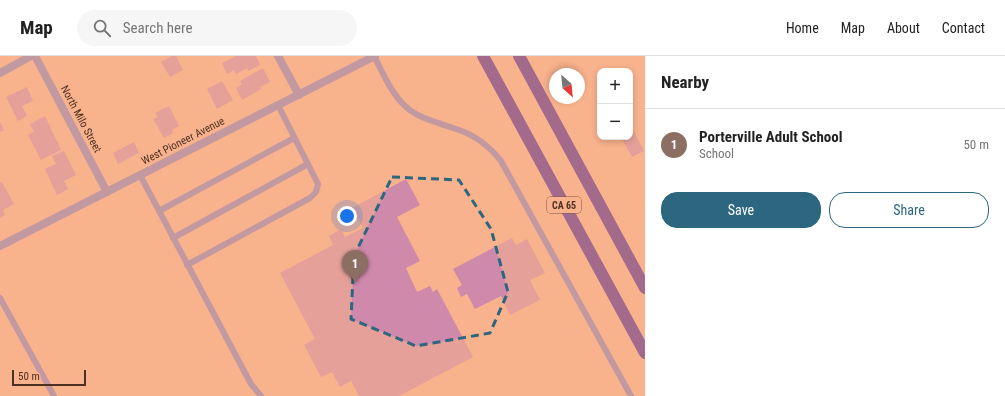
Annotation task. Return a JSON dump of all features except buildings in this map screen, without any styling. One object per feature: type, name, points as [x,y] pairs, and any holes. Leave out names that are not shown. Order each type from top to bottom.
[{"type":"highway","name":"CA 65","points":[[483,56],[645,353]]},
{"type":"highway","name":"CA 65","points":[[519,56],[645,288]]},
{"type":"street","points":[[0,73],[31,56]]},
{"type":"street","name":"North Milo Street","points":[[35,56],[108,192]]},
{"type":"street","points":[[278,56],[299,95]]},
{"type":"street","name":"West Pioneer Avenue","points":[[0,246],[375,56]]},
{"type":"lane","points":[[375,56],[390,86],[406,107],[432,121],[469,134],[487,146],[501,160],[631,396]]},
{"type":"lane","points":[[188,265],[310,198],[316,192],[318,184],[278,105]]},
{"type":"lane","points":[[159,211],[294,138]]},
{"type":"lane","points":[[173,238],[308,164]]},
{"type":"lane","points":[[140,175],[251,384],[261,396]]},
{"type":"lane","points":[[0,298],[54,396]]},
{"type":"highlighted area","points":[[392,177],[459,180],[491,229],[508,292],[490,333],[416,346],[351,319],[354,256]]},
{"type":"place","name":"Porterville Adult School","points":[[355,283]]}]
